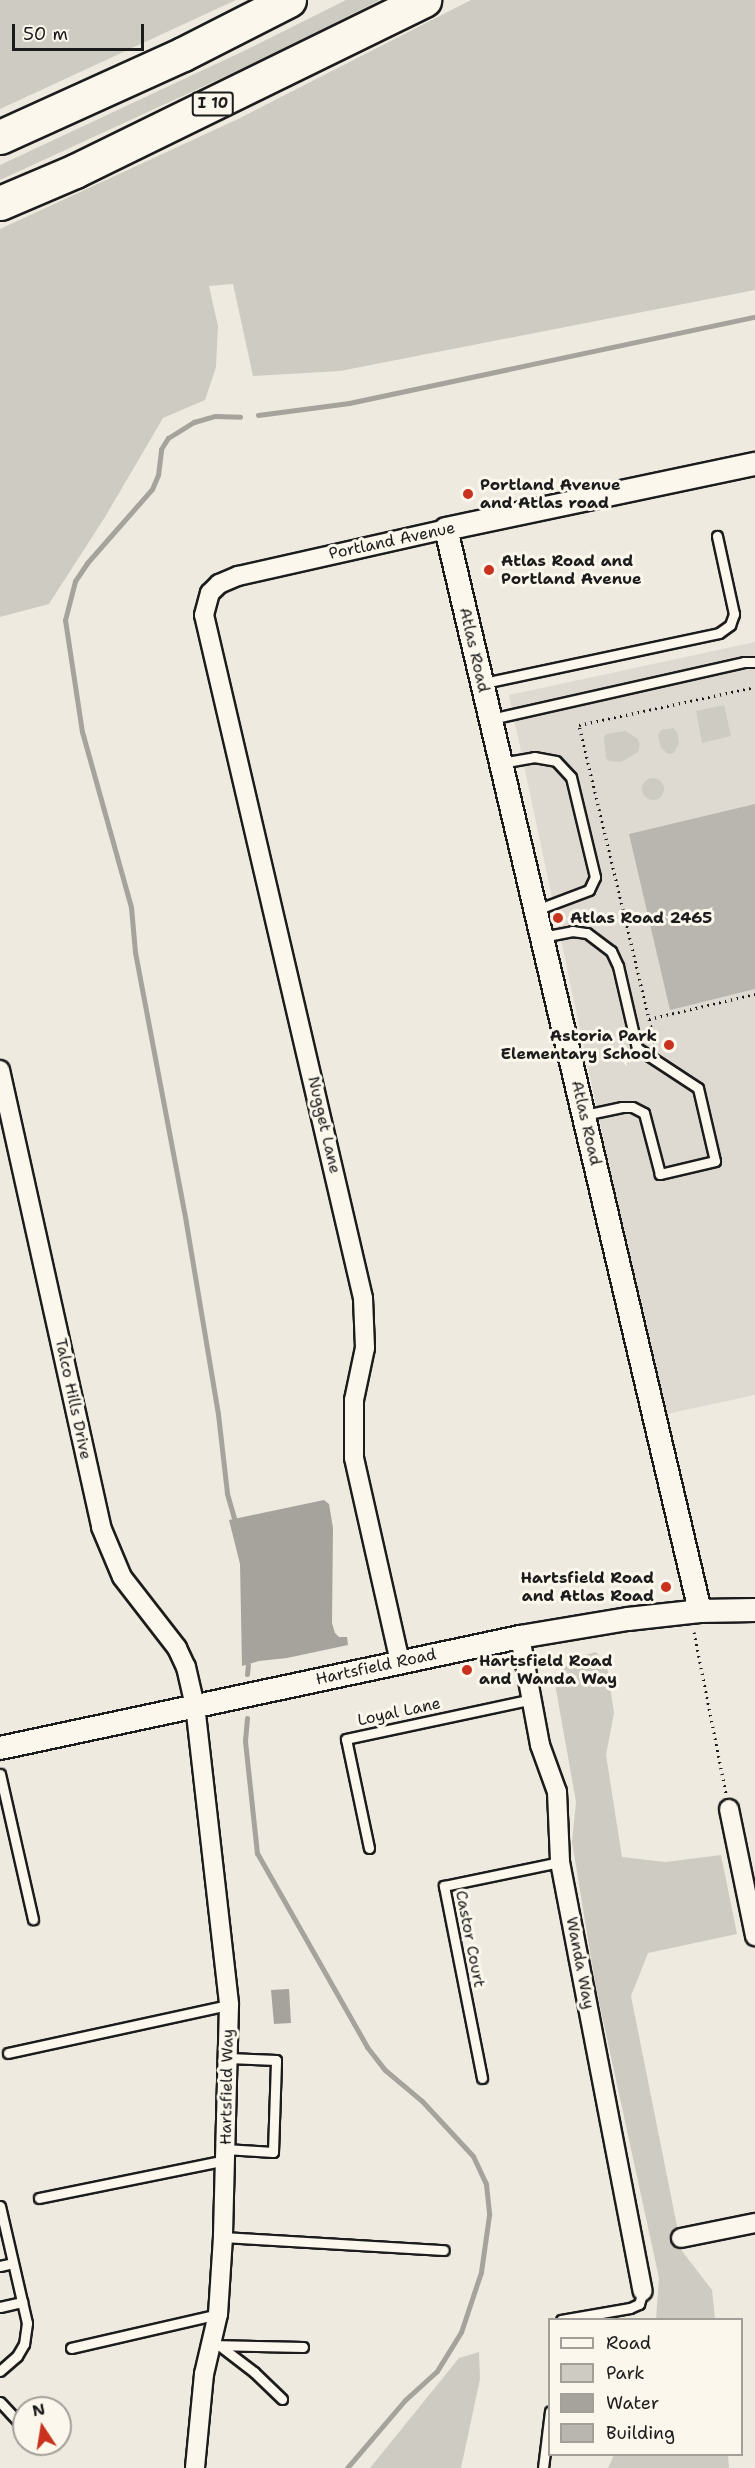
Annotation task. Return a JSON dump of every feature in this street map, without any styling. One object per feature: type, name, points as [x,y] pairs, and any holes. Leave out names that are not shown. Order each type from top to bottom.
[{"type":"highway","points":[[0,137],[183,54],[289,0]]},
{"type":"highway","name":"I 10","points":[[0,203],[75,171],[424,0]]},
{"type":"street","name":"Portland Avenue","points":[[210,593],[219,584],[238,576],[446,529],[755,464]]},
{"type":"street","name":"Atlas Road","points":[[446,529],[584,1115],[695,1611]]},
{"type":"street","name":"Nugget Lane","points":[[210,593],[204,615],[207,634],[363,1298],[364,1348],[354,1400],[354,1458],[400,1662]]},
{"type":"street","name":"Talco Hills Drive","points":[[0,1070],[101,1527],[122,1577],[177,1648],[186,1667],[195,1706]]},
{"type":"street","name":"Hartsfield Road","points":[[0,1748],[519,1637],[695,1611],[755,1610]]},
{"type":"street","name":"Wanda Way","points":[[519,1637],[540,1745],[557,1792],[561,1862],[643,2290]]},
{"type":"street","name":"Hartsfield Way","points":[[195,1706],[229,2005],[223,2237],[218,2314],[215,2345],[204,2374],[195,2468]]},
{"type":"street","points":[[729,1809],[755,1936]]},
{"type":"street","points":[[681,2238],[755,2223]]},
{"type":"lane","points":[[482,683],[719,633],[730,625],[734,614],[717,536]]},
{"type":"lane","points":[[491,719],[747,661],[755,662]]},
{"type":"lane","points":[[501,764],[534,757],[556,761],[571,777],[595,877],[589,890],[536,910]]},
{"type":"lane","points":[[542,938],[572,931],[587,933],[611,951],[618,966],[637,1048],[698,1088],[715,1161],[660,1174],[644,1113],[632,1107],[622,1107],[584,1115]]},
{"type":"lane","name":"Loyal Lane","points":[[369,1848],[346,1739],[532,1700]]},
{"type":"lane","points":[[0,1774],[33,1919]]},
{"type":"lane","name":"Castor Court","points":[[482,2078],[444,1886],[561,1862]]},
{"type":"lane","points":[[8,2053],[229,2005]]},
{"type":"lane","points":[[39,2198],[225,2155],[273,2152],[276,2060],[228,2058]]},
{"type":"lane","points":[[0,2206],[27,2323],[24,2344],[17,2355],[0,2371]]},
{"type":"lane","points":[[223,2237],[444,2250]]},
{"type":"lane","points":[[0,2260],[13,2263]]},
{"type":"lane","points":[[0,2266],[13,2263]]},
{"type":"lane","points":[[567,2318],[630,2308],[639,2304],[643,2290]]},
{"type":"lane","points":[[0,2307],[22,2302]]},
{"type":"lane","points":[[71,2348],[218,2314]]},
{"type":"lane","points":[[215,2345],[303,2347]]},
{"type":"lane","points":[[215,2345],[254,2372],[282,2399]]},
{"type":"lane","points":[[0,2402],[12,2415]]},
{"type":"lane","points":[[543,2468],[548,2420]]},
{"type":"path","points":[[655,1045],[579,725],[755,687]]},
{"type":"path","points":[[649,1019],[755,994]]},
{"type":"path","points":[[695,1611],[729,1809]]},
{"type":"shaded area","name":"Astoria Park Elementary School","points":[[755,642],[755,1395],[662,1415],[509,695]]},
{"type":"green space","points":[[0,0],[236,0],[0,109]]},
{"type":"green space","points":[[346,0],[380,0],[289,47],[0,180],[0,165],[248,49]]},
{"type":"green space","points":[[471,0],[755,0],[755,290],[340,371],[253,376],[233,284],[209,286],[218,326],[216,367],[205,400],[163,418],[105,517],[49,604],[0,617],[0,229],[238,119]]},
{"type":"green space","points":[[724,705],[731,736],[702,743],[696,711]]},
{"type":"green space","points":[[673,728],[677,732],[679,743],[674,753],[668,754],[661,748],[658,735],[661,730]]},
{"type":"green space","points":[[625,731],[637,738],[640,744],[638,752],[621,762],[609,761],[606,758],[604,737],[606,734]]},
{"type":"green space","points":[[653,778],[661,781],[664,789],[661,797],[653,800],[645,797],[642,789],[645,781]]},
{"type":"green space","points":[[596,1652],[607,1666],[614,1713],[606,1755],[622,1857],[665,1862],[721,1855],[737,1934],[648,1953],[631,1996],[682,2251],[712,2290],[715,2318],[656,2318],[659,2278],[596,1988],[572,1842],[576,1802],[555,1684],[570,1659]]},
{"type":"green space","points":[[479,2352],[480,2379],[461,2468],[370,2468],[459,2358]]},
{"type":"green space","points":[[614,2456],[728,2456],[729,2468],[608,2468]]},
{"type":"water","points":[[324,1500],[329,1504],[333,1528],[332,1623],[339,1637],[347,1637],[348,1645],[242,1666],[240,1564],[229,1520]]},
{"type":"water","points":[[289,1989],[291,2023],[274,2024],[271,1990]]},
{"type":"building","points":[[755,804],[755,989],[670,1010],[629,834]]},
{"type":"waterway","points":[[258,415],[349,403],[755,317]]},
{"type":"waterway","points":[[234,1518],[227,1493],[218,1414],[186,1222],[135,952],[131,907],[82,732],[65,620],[75,581],[87,563],[152,489],[158,475],[161,449],[168,438],[194,422],[215,416],[240,417]]},
{"type":"waterway","points":[[247,1674],[248,1665]]},
{"type":"waterway","points":[[247,1718],[245,1741],[257,1853],[367,2047],[385,2070],[422,2101],[473,2156],[486,2184],[489,2215],[481,2272],[461,2332],[437,2371],[405,2400],[347,2468]]},
{"type":"place","name":"Portland Avenue and Atlas road","points":[[468,494]]},
{"type":"place","name":"Atlas Road and Portland Avenue","points":[[489,570]]},
{"type":"place","name":"Atlas Road 2465","points":[[558,918]]},
{"type":"place","name":"Astoria Park Elementary School","points":[[669,1045]]},
{"type":"place","name":"Hartsfield Road and Atlas Road","points":[[666,1587]]},
{"type":"place","name":"Hartsfield Road and Wanda Way","points":[[467,1670]]}]
